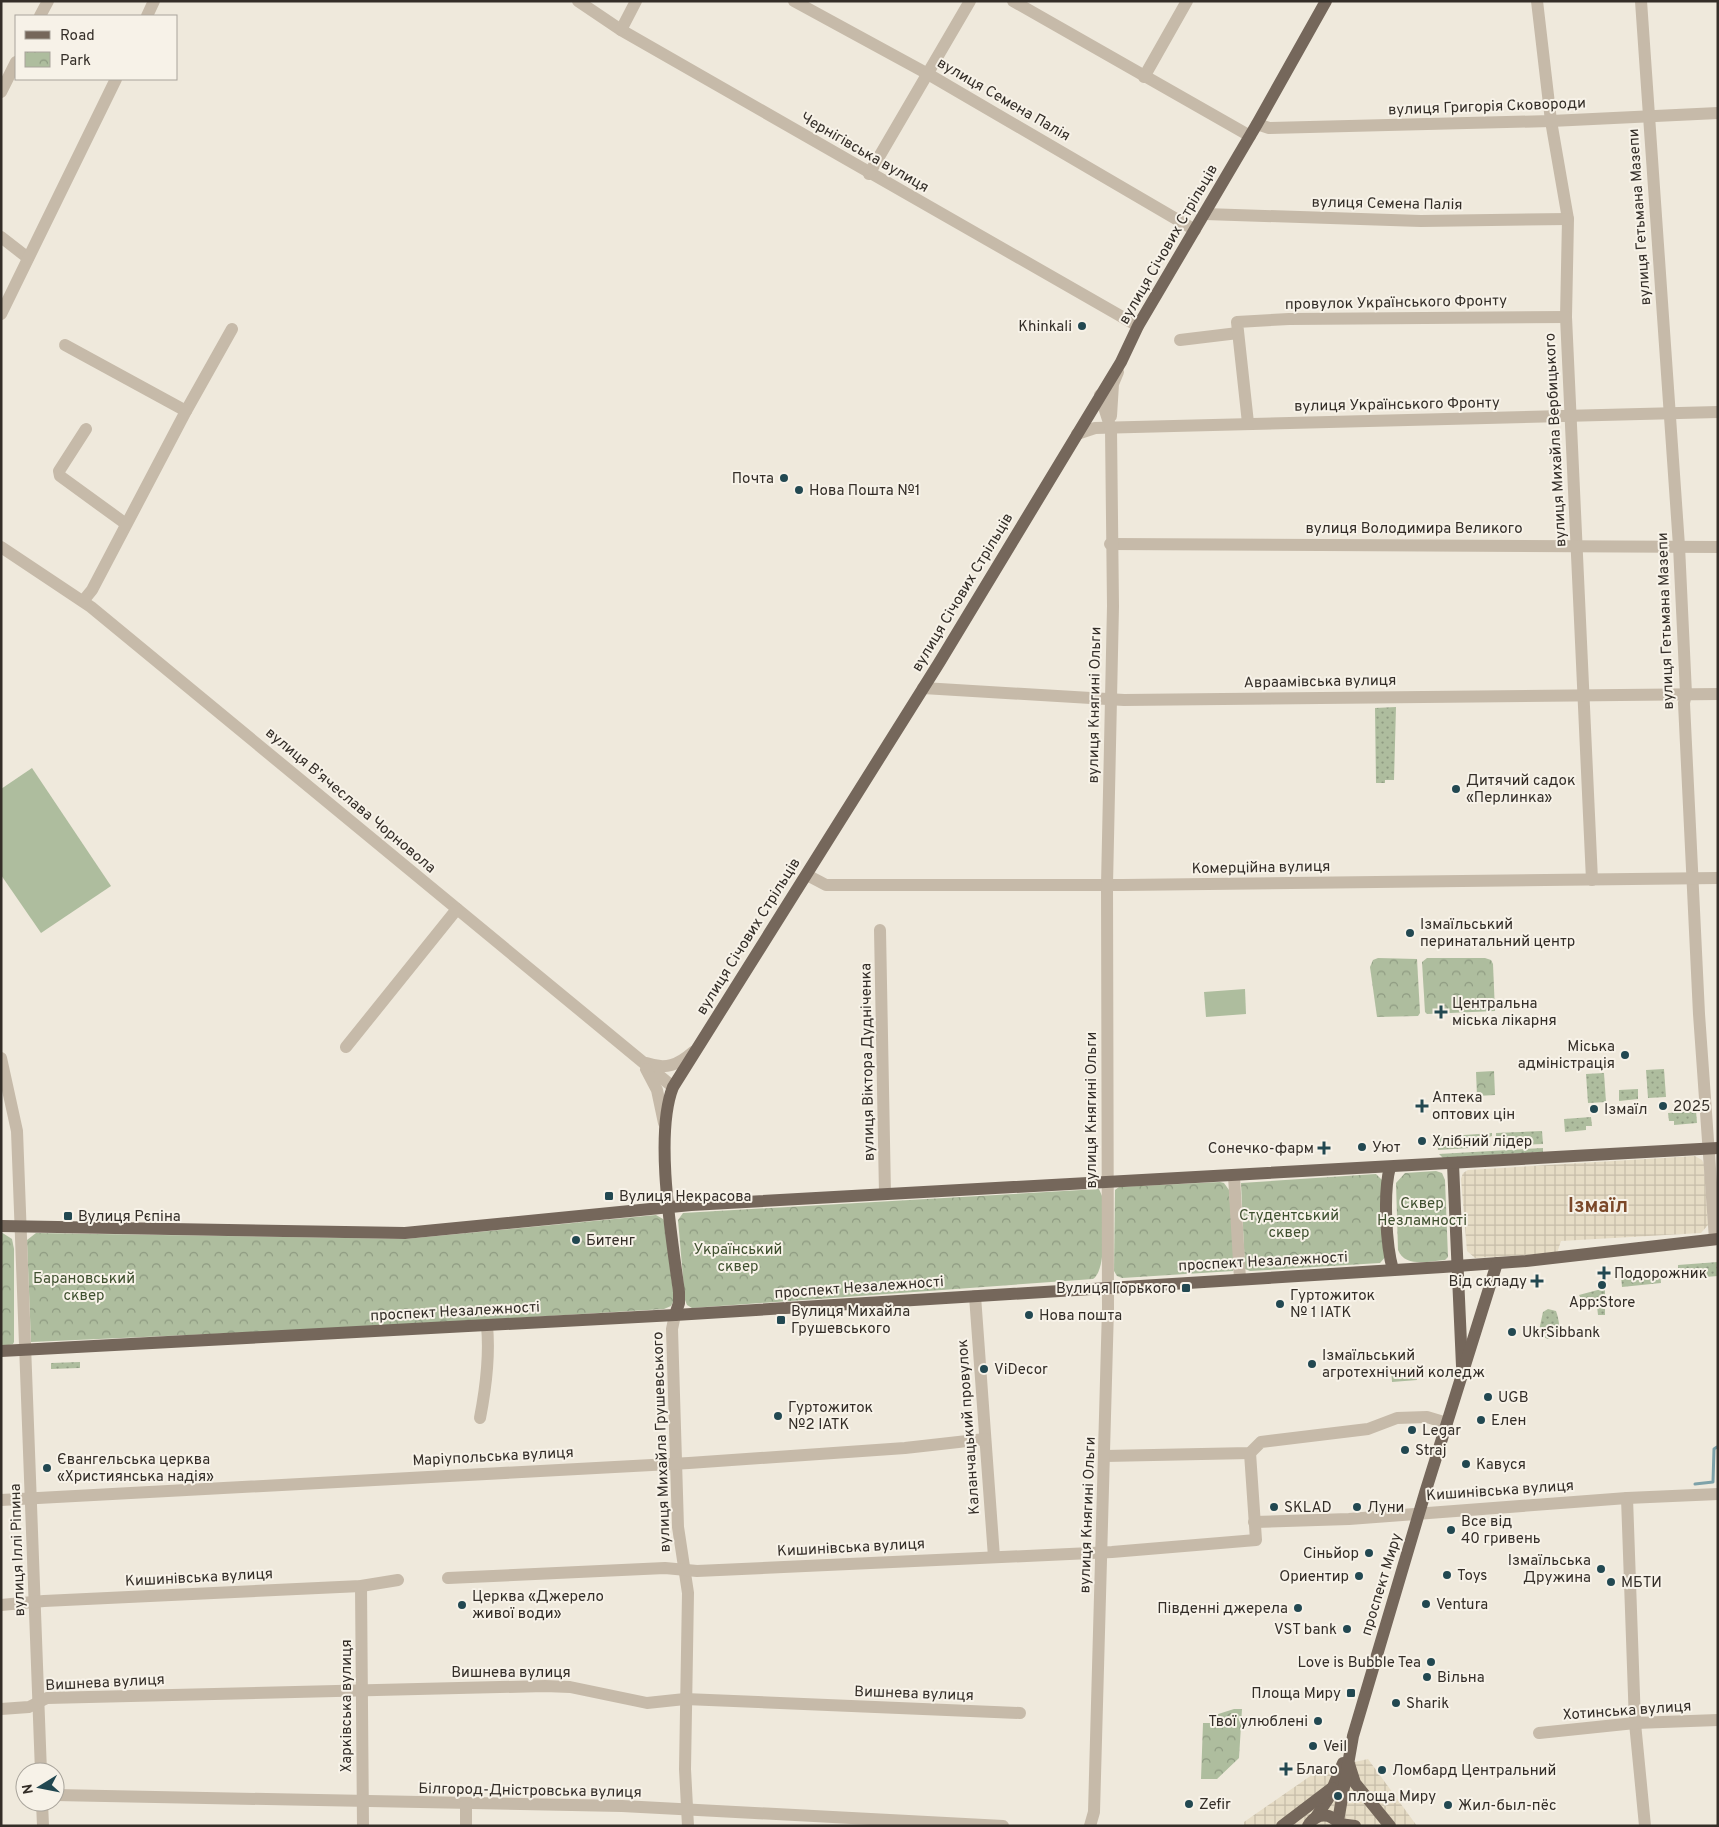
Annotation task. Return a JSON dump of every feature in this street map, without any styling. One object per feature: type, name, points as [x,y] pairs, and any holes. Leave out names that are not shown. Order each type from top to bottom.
[{"type":"main road","name":"вулиця Січових Стрільців","points":[[669,1208],[665,1130],[666,1112],[673,1087],[923,688],[1121,362],[1138,326],[1205,214],[1326,1]]},
{"type":"main road","points":[[1,1226],[398,1233],[669,1208],[885,1194],[1713,1149]]},
{"type":"main road","name":"проспект Миру","points":[[1453,1164],[1462,1373]]},
{"type":"main road","points":[[1390,1167],[1387,1180],[1389,1254],[1393,1270]]},
{"type":"main road","name":"вулиця Михайла Грушевського","points":[[669,1208],[679,1292],[674,1316]]},
{"type":"main road","name":"проспект Незалежності","points":[[1,1351],[674,1316],[1240,1278],[1393,1270],[1497,1263],[1716,1239]]},
{"type":"main road","name":"проспект Миру","points":[[1339,1824],[1350,1753],[1419,1512],[1497,1263]]},
{"type":"main road","points":[[1350,1753],[1353,1780],[1390,1826]]},
{"type":"main road","name":"проспект Миру","points":[[1312,1821],[1328,1799],[1350,1753]]},
{"type":"main road","points":[[1282,1826],[1332,1788]]},
{"type":"main road","points":[[1297,1826],[1329,1816],[1339,1824],[1355,1826]]},
{"type":"street","points":[[41,15],[48,1]]},
{"type":"street","points":[[147,15],[154,1]]},
{"type":"street","name":"Чернігівська вулиця","points":[[578,1],[620,30],[1138,326]]},
{"type":"street","points":[[620,30],[636,1]]},
{"type":"street","name":"вулиця Семена Палія","points":[[794,1],[928,74],[1195,230]]},
{"type":"street","points":[[869,174],[970,1]]},
{"type":"street","points":[[1013,1],[1250,136]]},
{"type":"street","points":[[1144,77],[1187,1]]},
{"type":"street","name":"вулиця Михайла Вербицького","points":[[1537,1],[1550,121],[1568,219],[1566,317],[1592,880]]},
{"type":"street","name":"вулиця Гетьмана Мазепи","points":[[1641,1],[1668,414],[1679,546],[1692,878],[1713,1149],[1716,1239]]},
{"type":"street","points":[[1,92],[15,64]]},
{"type":"street","points":[[1,314],[116,80]]},
{"type":"street","name":"вулиця Григорія Сковороди","points":[[1257,124],[1269,128],[1550,121],[1718,112]]},
{"type":"street","name":"вулиця Семена Палія","points":[[1205,214],[1421,222],[1568,219]]},
{"type":"street","points":[[1,238],[28,258]]},
{"type":"street","name":"провулок Українського Фронту","points":[[1238,333],[1237,322],[1288,319],[1566,317]]},
{"type":"street","points":[[83,601],[92,590],[186,411],[232,329]]},
{"type":"street","points":[[1180,340],[1238,333],[1248,423]]},
{"type":"street","points":[[64,345],[186,411]]},
{"type":"street","points":[[1110,429],[1113,384],[1121,362]]},
{"type":"street","name":"вулиця Княгині Ольги","points":[[1090,1826],[1094,1812],[1105,1456],[1108,1287],[1107,885],[1112,700],[1110,429],[1100,396]]},
{"type":"street","name":"вулиця Українського Фронту","points":[[1077,434],[1096,428],[1718,412]]},
{"type":"street","points":[[86,429],[59,471],[60,476],[126,524]]},
{"type":"street","name":"вулиця Володимира Великого","points":[[1110,544],[1718,547]]},
{"type":"street","name":"вулиця Вʼячеслава Чорновола","points":[[1,547],[83,601],[673,1087]]},
{"type":"street","name":"Авраамівська вулиця","points":[[923,688],[1112,700],[1718,694]]},
{"type":"street","name":"Комерційна вулиця","points":[[807,875],[826,885],[1107,885],[1718,878]]},
{"type":"street","points":[[346,1047],[457,909]]},
{"type":"street","name":"вулиця Віктора Дудніченка","points":[[880,930],[885,1194]]},
{"type":"street","points":[[641,1061],[667,1067],[682,1062],[697,1048]]},
{"type":"street","name":"вулиця Іллі Ріпина","points":[[1,1058],[17,1131],[32,1498],[40,1762]]},
{"type":"street","points":[[641,1061],[657,1090],[665,1130]]},
{"type":"street","points":[[1234,1176],[1240,1278]]},
{"type":"street","name":"Каланчацький провулок","points":[[975,1296],[994,1557]]},
{"type":"street","name":"вулиця Михайла Грушевського","points":[[674,1316],[672,1329],[678,1535],[685,1570],[688,1599],[686,1699],[688,1826]]},
{"type":"street","points":[[480,1418],[489,1357],[487,1326]]},
{"type":"street","points":[[1105,1456],[1250,1452],[1261,1442],[1368,1429],[1397,1418],[1427,1417],[1447,1423]]},
{"type":"street","name":"Маріупольська вулиця","points":[[1,1500],[675,1463],[905,1448],[985,1439]]},
{"type":"street","points":[[1250,1452],[1254,1522]]},
{"type":"street","name":"Кишинівська вулиця","points":[[448,1578],[665,1568],[723,1570],[1102,1552],[1256,1540],[1254,1522],[1349,1519],[1419,1512],[1718,1494]]},
{"type":"street","points":[[1627,1498],[1635,1723],[1645,1826]]},
{"type":"street","name":"Кишинівська вулиця","points":[[1,1605],[35,1601],[361,1586],[398,1580]]},
{"type":"street","name":"Харківська вулиця","points":[[361,1586],[362,1826]]},
{"type":"street","name":"Вишнева вулиця","points":[[1,1710],[29,1707],[49,1698],[546,1686],[570,1688],[647,1704],[686,1699],[1020,1713]]},
{"type":"street","name":"Хотинська вулиця","points":[[1539,1733],[1635,1723],[1718,1720]]},
{"type":"street","name":"Білгород-Дністровська вулиця","points":[[65,1795],[362,1803],[622,1806],[687,1811],[1003,1826]]},
{"type":"street","points":[[466,1804],[466,1826]]},
{"type":"street","points":[[42,1812],[43,1826]]},
{"type":"green space","points":[[1396,707],[1394,780],[1376,783],[1375,708]]},
{"type":"green space","points":[[32,768],[111,886],[41,933],[1,875],[1,789]]},
{"type":"green space","points":[[1378,958],[1417,959],[1420,1013],[1418,1016],[1377,1017],[1370,967],[1373,960]]},
{"type":"green space","points":[[1427,958],[1485,958],[1491,960],[1493,964],[1495,1011],[1427,1014],[1425,1012],[1422,962]]},
{"type":"green space","points":[[1245,989],[1246,1014],[1206,1017],[1204,992]]},
{"type":"green space","points":[[1664,1069],[1666,1097],[1648,1098],[1646,1070]]},
{"type":"green space","points":[[1494,1071],[1495,1095],[1477,1096],[1476,1072]]},
{"type":"green space","points":[[1604,1073],[1606,1102],[1588,1103],[1586,1074]]},
{"type":"green space","points":[[1638,1089],[1638,1099],[1619,1101],[1619,1090]]},
{"type":"green space","points":[[1696,1111],[1697,1123],[1674,1125],[1674,1121],[1669,1121],[1668,1113]]},
{"type":"green space","points":[[1591,1117],[1592,1126],[1586,1126],[1586,1130],[1565,1132],[1564,1119]]},
{"type":"green space","points":[[1542,1131],[1543,1144],[1521,1145],[1510,1138],[1496,1136],[1496,1133]]},
{"type":"green space","points":[[1492,1133],[1492,1136],[1479,1140],[1469,1148],[1438,1150],[1437,1137]]},
{"type":"green space","points":[[1543,1148],[1543,1152],[1443,1158],[1439,1154]]},
{"type":"green space","name":"Сквер Незламності","points":[[1436,1171],[1442,1173],[1445,1180],[1448,1257],[1445,1260],[1412,1261],[1401,1256],[1398,1250],[1396,1183],[1405,1173]]},
{"type":"green space","name":"Студентський сквер","points":[[1376,1174],[1382,1180],[1387,1255],[1380,1263],[1250,1271],[1245,1269],[1241,1183]]},
{"type":"green space","name":"Студентський сквер","points":[[1224,1183],[1229,1190],[1235,1266],[1233,1271],[1122,1278],[1117,1276],[1114,1271],[1115,1190],[1119,1187]]},
{"type":"green space","name":"Український сквер","points":[[1099,1189],[1102,1196],[1102,1253],[1098,1273],[1093,1279],[692,1308],[687,1305],[685,1300],[678,1220],[683,1213]]},
{"type":"green space","name":"Барановський сквер","points":[[656,1215],[663,1219],[665,1223],[674,1300],[671,1306],[664,1309],[348,1328],[31,1342],[27,1240],[36,1233],[405,1239]]},
{"type":"green space","points":[[1,1232],[12,1239],[14,1249],[14,1342],[13,1344],[1,1347]]},
{"type":"green space","points":[[1718,1262],[1718,1276],[1679,1279],[1678,1265]]},
{"type":"green space","points":[[1624,1272],[1631,1272],[1631,1274],[1660,1272],[1661,1283],[1622,1287],[1621,1276]]},
{"type":"green space","points":[[1605,1288],[1605,1315],[1598,1315],[1597,1306],[1585,1306],[1579,1295]]},
{"type":"green space","points":[[1548,1309],[1556,1311],[1559,1328],[1556,1335],[1548,1339],[1538,1335],[1543,1312]]},
{"type":"green space","points":[[80,1362],[80,1368],[51,1369],[51,1363]]},
{"type":"green space","points":[[1416,1367],[1417,1380],[1392,1382],[1391,1369]]},
{"type":"green space","points":[[1234,1709],[1242,1709],[1239,1758],[1217,1779],[1201,1779],[1203,1723],[1212,1723],[1212,1716]]},
{"type":"shaded area","points":[[1695,1156],[1702,1160],[1704,1164],[1708,1225],[1701,1233],[1561,1241],[1557,1253],[1475,1258],[1467,1251],[1461,1179],[1463,1173],[1468,1170]]},
{"type":"shaded area","name":"площа Миру","points":[[1368,1759],[1417,1826],[1244,1826],[1244,1822],[1319,1770]]},
{"type":"waterway","points":[[1695,1484],[1713,1482],[1714,1449],[1717,1447]]},
{"type":"place","name":"Khinkali","points":[[1082,326]]},
{"type":"place","name":"Почта","points":[[784,478]]},
{"type":"place","name":"Нова Пошта №1","points":[[799,490]]},
{"type":"place","name":"Дитячий садок «Перлинка»","points":[[1456,789]]},
{"type":"place","name":"Ізмаїльський перинатальний центр","points":[[1410,933]]},
{"type":"place","name":"Центральна міська лікарня","points":[[1441,1012]]},
{"type":"place","name":"Міська адміністрація","points":[[1625,1055]]},
{"type":"place","name":"Аптека оптових цін","points":[[1422,1106]]},
{"type":"place","name":"2025","points":[[1663,1106]]},
{"type":"place","name":"Ізмаїл","points":[[1594,1109]]},
{"type":"place","name":"Хлібний лідер","points":[[1422,1141]]},
{"type":"place","name":"Уют","points":[[1362,1147]]},
{"type":"place","name":"Сонечко-фарм","points":[[1324,1148]]},
{"type":"place","name":"Вулиця Некрасова","points":[[609,1196]]},
{"type":"place","name":"Вулиця Рєпіна","points":[[68,1216]]},
{"type":"place","name":"Битенг","points":[[576,1240]]},
{"type":"place","name":"Подорожник","points":[[1604,1273]]},
{"type":"place","name":"Від складу","points":[[1537,1281]]},
{"type":"place","name":"App:Store","points":[[1602,1285]]},
{"type":"place","name":"Вулиця Горького","points":[[1186,1288]]},
{"type":"place","name":"Гуртожиток № 1 ІАТК","points":[[1280,1304]]},
{"type":"place","name":"Нова пошта","points":[[1029,1315]]},
{"type":"place","name":"Вулиця Михайла Грушевського","points":[[781,1320]]},
{"type":"place","name":"UkrSibbank","points":[[1512,1332]]},
{"type":"place","name":"Ізмаїльський агротехнічний коледж","points":[[1312,1364]]},
{"type":"place","name":"ViDecor","points":[[984,1369]]},
{"type":"place","name":"UGB","points":[[1488,1397]]},
{"type":"place","name":"Гуртожиток №2 ІАТК","points":[[778,1416]]},
{"type":"place","name":"Елен","points":[[1481,1420]]},
{"type":"place","name":"Legar","points":[[1412,1430]]},
{"type":"place","name":"Straj","points":[[1405,1450]]},
{"type":"place","name":"Кавуся","points":[[1466,1464]]},
{"type":"place","name":"Євангельська церква «Християнська надія»","points":[[47,1468]]},
{"type":"place","name":"SKLAD","points":[[1274,1507]]},
{"type":"place","name":"Луни","points":[[1357,1507]]},
{"type":"place","name":"Все від 40 гривень","points":[[1451,1530]]},
{"type":"place","name":"Сіньйор","points":[[1369,1553]]},
{"type":"place","name":"Ізмаїльська Дружина","points":[[1601,1569]]},
{"type":"place","name":"Toys","points":[[1447,1575]]},
{"type":"place","name":"Ориентир","points":[[1359,1576]]},
{"type":"place","name":"МБТИ","points":[[1611,1582]]},
{"type":"place","name":"Ventura","points":[[1426,1604]]},
{"type":"place","name":"Церква «Джерело живої води»","points":[[462,1605]]},
{"type":"place","name":"Південні джерела","points":[[1298,1608]]},
{"type":"place","name":"VST bank","points":[[1347,1629]]},
{"type":"place","name":"Love is Bubble Tea","points":[[1431,1662]]},
{"type":"place","name":"Вільна","points":[[1427,1677]]},
{"type":"place","name":"Площа Миру","points":[[1351,1693]]},
{"type":"place","name":"Sharik","points":[[1396,1703]]},
{"type":"place","name":"Твої улюблені","points":[[1318,1721]]},
{"type":"place","name":"Veil","points":[[1313,1746]]},
{"type":"place","name":"Благо","points":[[1286,1769]]},
{"type":"place","name":"Ломбард Центральний","points":[[1382,1770]]},
{"type":"place","name":"площа Миру","points":[[1338,1796]]},
{"type":"place","name":"Zefir","points":[[1189,1804]]},
{"type":"place","name":"Жил-был-пёс","points":[[1448,1805]]},
{"type":"district","name":"Ізмаїл","points":[[1598,1205]]}]
